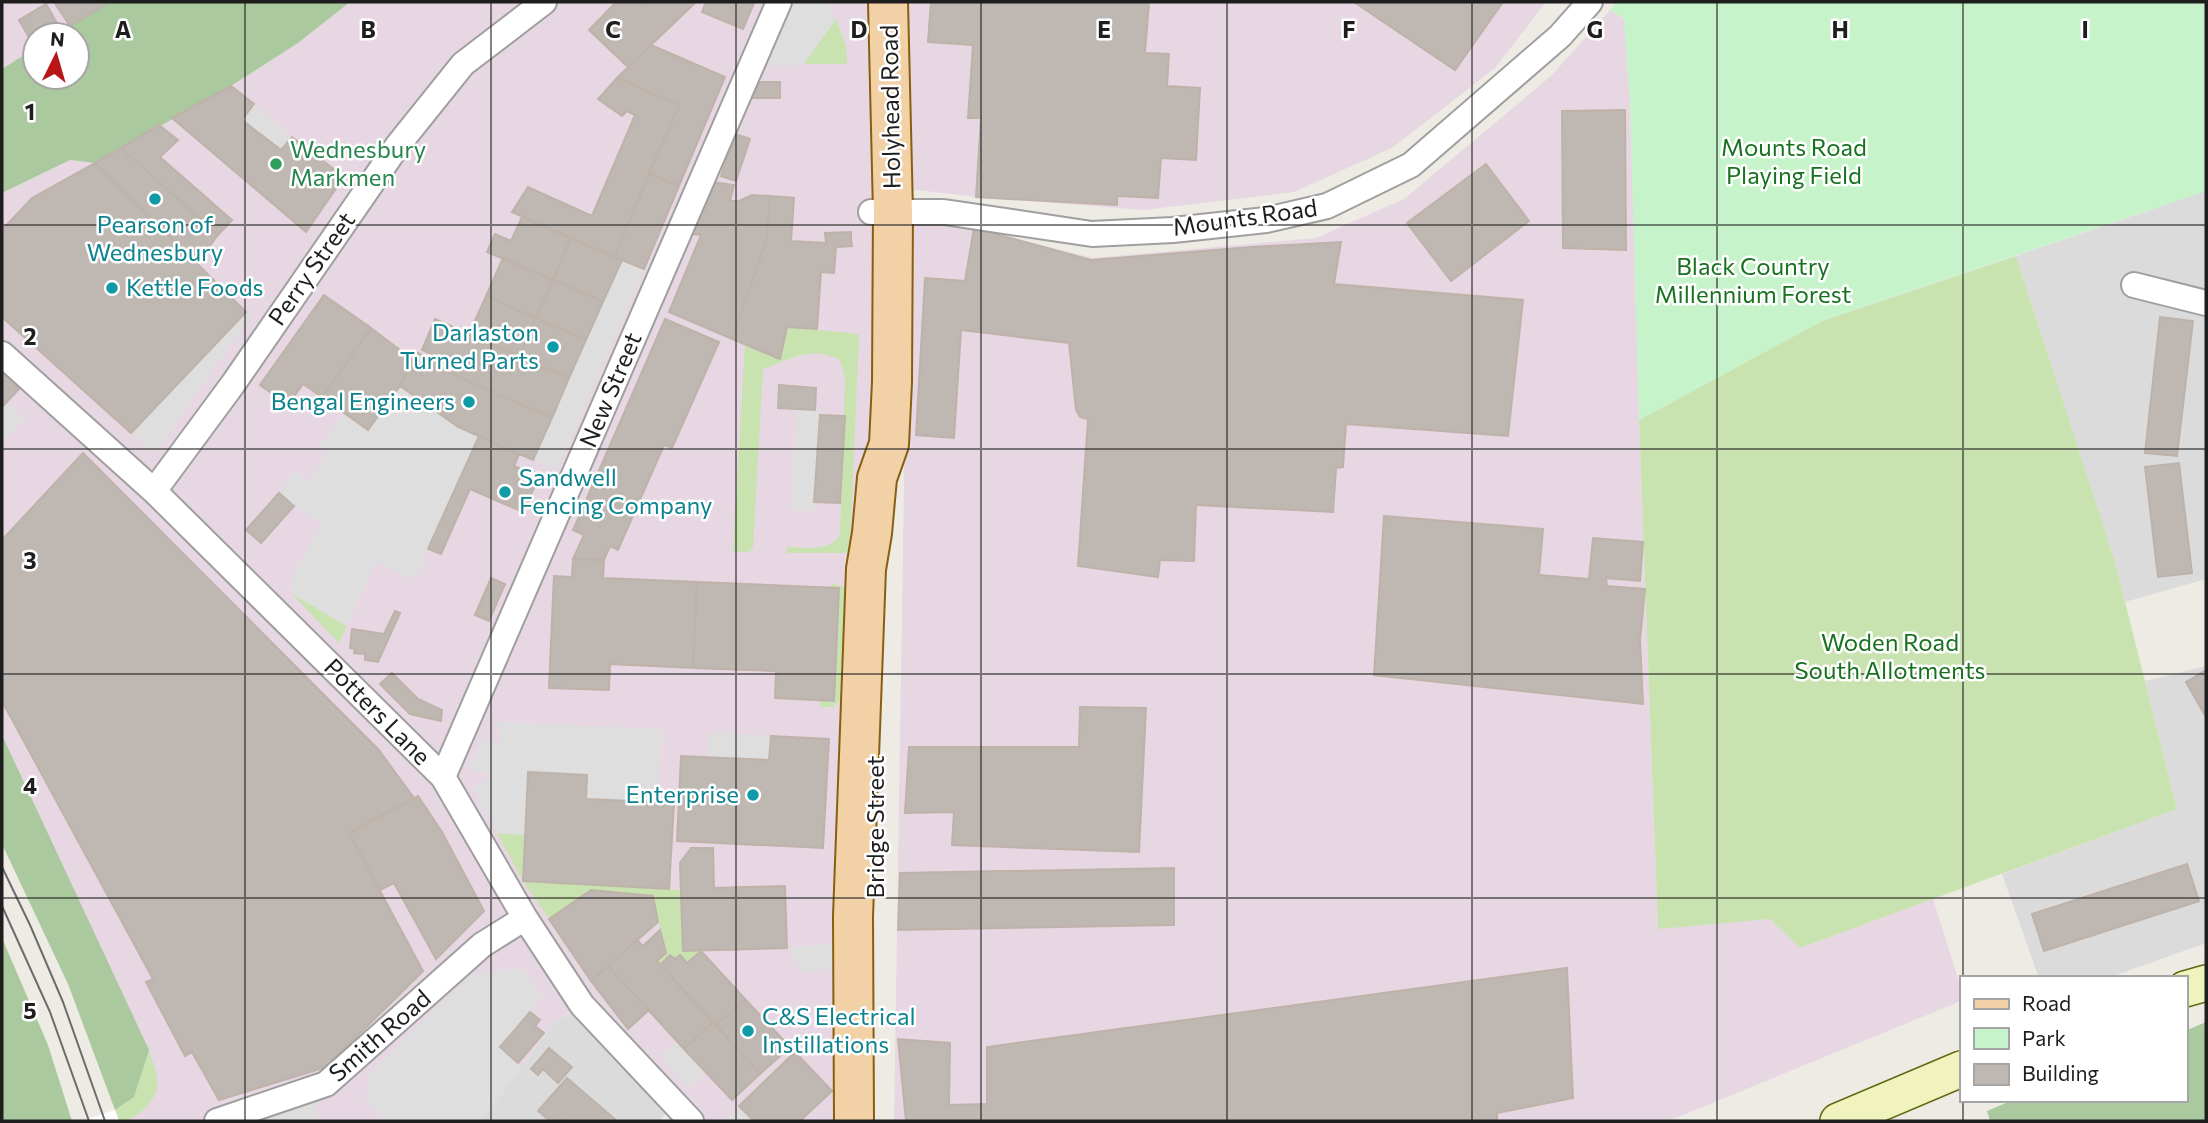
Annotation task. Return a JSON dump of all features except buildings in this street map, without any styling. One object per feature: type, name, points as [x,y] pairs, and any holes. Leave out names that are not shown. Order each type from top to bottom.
[{"type":"main road","name":"Holyhead Road","points":[[863,2],[882,212]]},
{"type":"main road","name":"Holyhead Road","points":[[882,212],[888,2]]},
{"type":"main road","name":"Bridge Street","points":[[877,478],[870,440],[873,300],[882,212]]},
{"type":"main road","name":"Bridge Street","points":[[854,1121],[853,916],[866,569],[877,478],[888,444],[893,346],[882,212]]},
{"type":"main road","name":"Bridge Street","points":[[872,533],[879,569],[875,811],[878,1096],[875,1121]]},
{"type":"street","name":"Perry Street","points":[[154,491],[233,384],[398,145],[463,64],[544,2]]},
{"type":"street","name":"New Street","points":[[443,777],[779,2]]},
{"type":"street","name":"Mounts Road","points":[[882,212],[943,212],[1092,234],[1173,230],[1266,220],[1327,206],[1411,165],[1560,36],[1590,2]]},
{"type":"street","points":[[2134,285],[2206,303]]},
{"type":"street","name":"Potters Lane","points":[[2,354],[154,491],[443,777],[525,918],[582,1004],[691,1121]]},
{"type":"street","name":"Smith Road","points":[[217,1121],[326,1084],[482,945],[525,918]]},
{"type":"street","points":[[2187,988],[2206,983]]},
{"type":"street","points":[[1856,1118],[1960,1069]]},
{"type":"shaded area","points":[[2,2],[110,2],[79,21],[21,21],[21,57],[2,69]]},
{"type":"shaded area","points":[[350,2],[872,2],[881,212],[865,1121],[691,1121],[581,1005],[554,1023],[481,1121],[119,1121],[115,1110],[134,1097],[148,1050],[2,735],[2,193],[70,160],[95,163],[231,86],[298,43]]},
{"type":"shaded area","points":[[779,2],[826,2],[836,19],[804,64],[776,66],[753,60]]},
{"type":"shaded area","points":[[906,2],[1546,2],[1495,68],[1392,148],[1294,192],[1144,210],[909,189]]},
{"type":"shaded area","points":[[1610,10],[1624,19],[1630,99],[1658,928],[1770,919],[1800,948],[1933,899],[1960,985],[1960,1001],[1668,1121],[894,1121],[904,484],[902,216],[974,228],[1093,258],[1316,238],[1404,199],[1551,76]]},
{"type":"shaded area","points":[[254,104],[292,137],[281,150],[242,120]]},
{"type":"shaded area","points":[[2206,191],[2206,579],[2125,602],[2115,562],[2016,256]]},
{"type":"shaded area","points":[[622,260],[644,269],[557,470],[533,460]]},
{"type":"shaded area","points":[[246,312],[251,316],[154,454],[131,433]]},
{"type":"shaded area","points":[[400,386],[458,427],[479,436],[415,579],[376,562],[347,626],[291,593],[294,572],[323,524],[279,493],[294,471],[308,481],[328,452],[319,446],[344,413]]},
{"type":"shaded area","points":[[6,402],[24,419],[2,442],[2,407]]},
{"type":"shaded area","points":[[797,409],[820,410],[814,511],[791,510]]},
{"type":"shaded area","points":[[2206,666],[2206,943],[2114,976],[2038,976],[2002,874],[2177,809],[2145,681]]},
{"type":"shaded area","points":[[498,722],[662,729],[658,802],[586,799],[525,835],[497,833],[473,788],[492,777],[469,767],[483,739],[501,745]]},
{"type":"shaded area","points":[[709,732],[771,736],[769,760],[708,757]]},
{"type":"shaded area","points":[[832,944],[832,967],[803,973],[787,948]]},
{"type":"shaded area","points":[[522,968],[543,996],[500,1047],[522,1067],[481,1121],[389,1121],[366,1102],[368,1075],[470,976]]},
{"type":"shaded area","points":[[582,1005],[674,1104],[659,1121],[481,1121],[554,1023]]},
{"type":"shaded area","points":[[677,1041],[706,1072],[689,1088],[660,1056]]},
{"type":"shaded area","points":[[314,1102],[319,1121],[275,1121],[273,1114]]},
{"type":"shaded area","points":[[739,1106],[754,1121],[730,1121],[726,1118]]},
{"type":"green space","points":[[110,2],[350,2],[298,43],[231,86],[95,163],[70,160],[2,193],[2,69],[21,57],[21,91],[91,91],[91,21],[79,21]]},
{"type":"green space","name":"Mounts Road Playing Field","points":[[1617,2],[2206,2],[2206,191],[1822,321],[1639,420],[1630,99],[1624,19],[1610,10]]},
{"type":"green space","points":[[836,19],[846,46],[847,64],[804,64]]},
{"type":"green space","name":"Woden Road South Allotments","points":[[2016,256],[2115,562],[2177,809],[1800,948],[1770,919],[1658,929],[1639,420],[1822,321]]},
{"type":"green space","points":[[787,327],[859,334],[850,548],[845,553],[787,553],[787,547],[809,548],[830,544],[840,534],[845,378],[840,360],[820,354],[801,355],[763,369],[753,548],[749,552],[733,552],[745,344],[779,359]]},
{"type":"green space","points":[[832,583],[846,588],[840,701],[833,707],[820,707],[820,700],[834,700],[839,589],[832,588]]},
{"type":"green space","points":[[291,593],[347,626],[339,643]]},
{"type":"green space","points":[[2,735],[149,1050],[134,1097],[115,1110],[68,984],[2,844]]},
{"type":"green space","points":[[497,833],[525,835],[523,881]]},
{"type":"green space","points":[[523,881],[681,890],[683,951],[701,951],[687,963],[680,955],[675,959],[670,955],[660,965],[657,961],[666,953],[653,896],[592,890],[549,919]]},
{"type":"green space","points":[[2,938],[48,1045],[72,1121],[2,1121]]},
{"type":"green space","points":[[2206,1022],[2206,1121],[1990,1121],[1987,1111],[2008,1102],[2187,1102],[2187,1030]]},
{"type":"green space","points":[[149,1050],[156,1071],[156,1091],[149,1104],[138,1114],[119,1121],[115,1110],[134,1097]]},
{"type":"pier","points":[[115,1110],[119,1121],[81,1121],[88,1119]]},
{"type":"tram line","points":[[2,867],[63,1002],[105,1121]]},
{"type":"tram line","points":[[2,906],[50,1012],[89,1121]]},
{"type":"place","name":"Wednesbury Markmen","points":[[276,164]]},
{"type":"place","name":"Pearson of Wednesbury","points":[[155,199]]},
{"type":"place","name":"Kettle Foods","points":[[112,288]]},
{"type":"place","name":"Darlaston Turned Parts","points":[[553,347]]},
{"type":"place","name":"Bengal Engineers","points":[[469,402]]},
{"type":"place","name":"Sandwell Fencing Company","points":[[505,492]]},
{"type":"place","name":"Enterprise","points":[[753,795]]},
{"type":"place","name":"C&S Electrical Instillations","points":[[748,1031]]},
{"type":"park label","name":"Black Country Millennium Forest","points":[[1753,281]]}]
